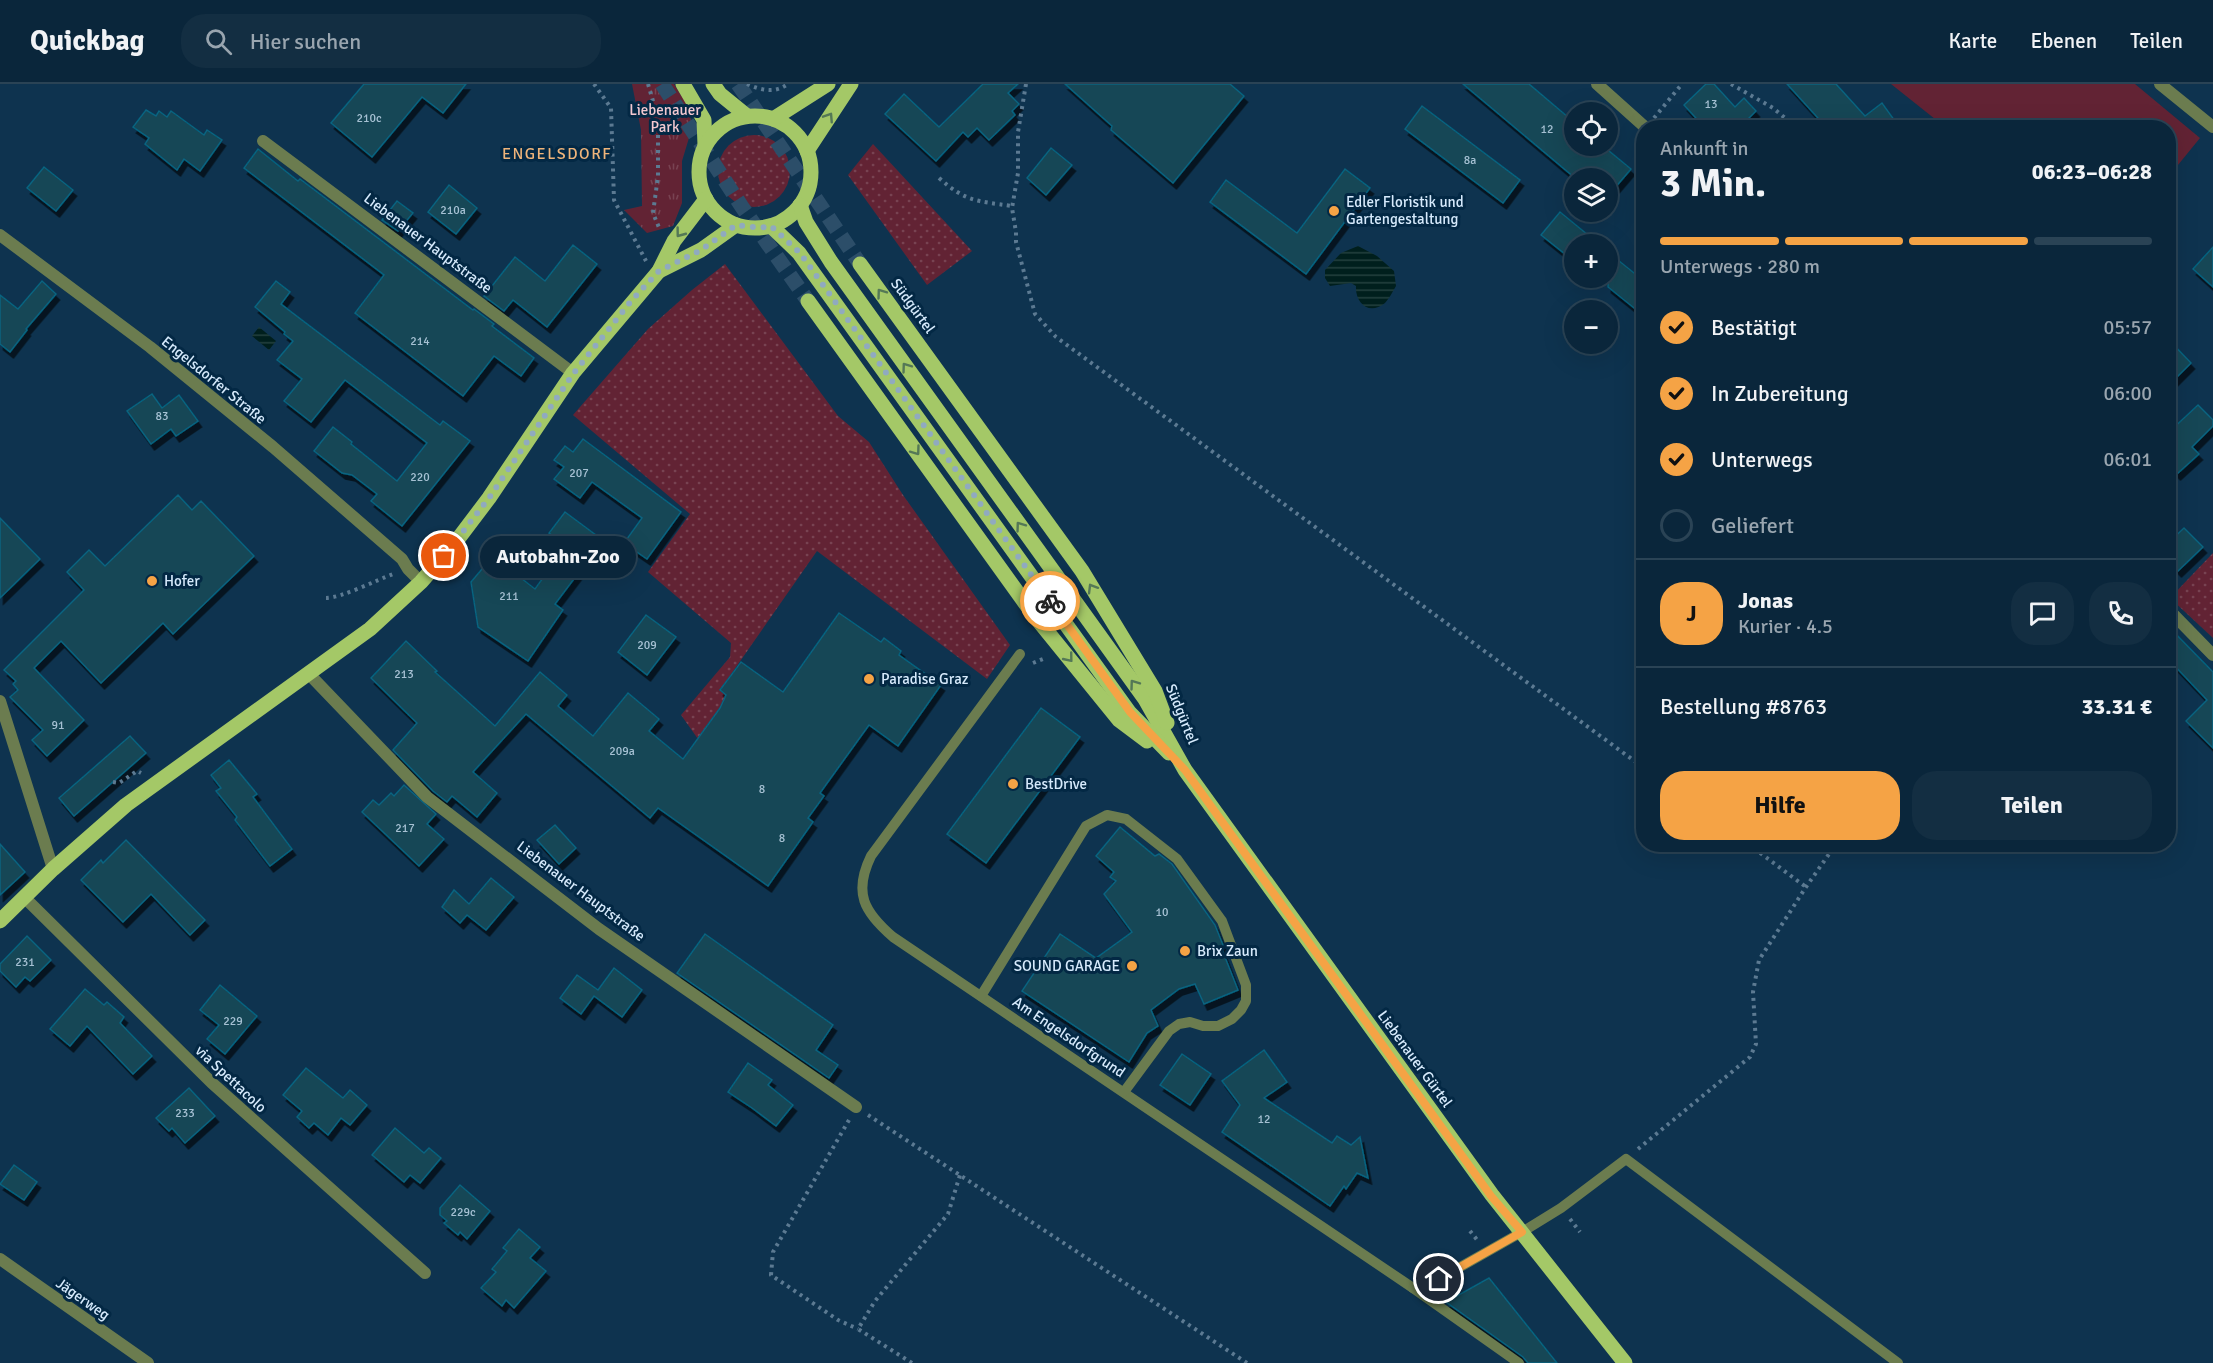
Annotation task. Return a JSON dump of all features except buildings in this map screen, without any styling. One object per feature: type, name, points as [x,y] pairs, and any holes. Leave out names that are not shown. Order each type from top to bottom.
[{"type":"main road","points":[[683,84],[704,120],[705,145],[699,171],[701,186],[706,199],[724,219],[736,225],[754,228],[771,226],[786,218],[800,205],[811,179],[810,165],[807,151],[794,131],[773,118],[747,116],[731,121],[717,130],[705,145]]},
{"type":"main road","points":[[713,84],[720,94],[747,116]]},
{"type":"main road","points":[[773,118],[828,84]]},
{"type":"main road","points":[[807,151],[851,84]]},
{"type":"main road","points":[[0,921],[53,869],[126,805],[370,629],[421,582],[455,543],[489,498],[573,374],[658,272],[674,241],[706,199]]},
{"type":"main road","points":[[800,205],[806,222],[831,262],[1145,699],[1185,770]]},
{"type":"main road","points":[[658,272],[701,250],[736,225]]},
{"type":"main road","points":[[771,226],[800,253],[1130,712],[1185,770]]},
{"type":"main road","name":"Südgürtel","points":[[860,264],[1082,571],[1155,691],[1185,770]]},
{"type":"main road","name":"Südgürtel","points":[[808,301],[1033,614],[1119,720],[1185,770]]},
{"type":"main road","name":"Liebenauer Gürtel","points":[[1185,770],[1491,1196],[1625,1363]]},
{"type":"street","points":[[1597,84],[1638,120]]},
{"type":"street","points":[[2160,84],[2213,127]]},
{"type":"street","name":"Liebenauer Hauptstraße","points":[[263,141],[573,374]]},
{"type":"street","name":"Engelsdorfer Straße","points":[[0,235],[158,354],[273,447],[405,564]]},
{"type":"street","points":[[405,564],[421,582]]},
{"type":"street","points":[[2176,617],[2213,655]]},
{"type":"street","name":"Liebenauer Hauptstraße","points":[[309,674],[427,797],[599,929],[856,1107]]},
{"type":"street","points":[[0,701],[53,869]]},
{"type":"street","name":"via Spettacolo","points":[[25,898],[212,1083],[425,1274]]},
{"type":"street","name":"Jägerweg","points":[[0,1259],[148,1363]]},
{"type":"lane","name":"Am Engelsdorfgrund","points":[[1020,654],[881,839],[867,863],[861,885],[867,909],[880,926],[1413,1288],[1519,1363]]},
{"type":"lane","points":[[981,996],[1086,826],[1107,815],[1126,819],[1177,859],[1222,921],[1246,985],[1245,1001],[1241,1010],[1232,1019],[1212,1028],[1190,1022],[1179,1024],[1169,1031],[1124,1092]]},
{"type":"lane","points":[[1413,1288],[1439,1279],[1522,1232],[1561,1208],[1626,1159],[1898,1363]]},
{"type":"path","points":[[594,84],[611,108],[616,206],[643,258],[658,272]]},
{"type":"path","points":[[648,84],[658,118],[658,176],[653,213],[660,231],[665,234]]},
{"type":"path","points":[[747,84],[765,91],[782,88],[788,84]]},
{"type":"path","points":[[1026,84],[1018,132],[1018,173],[1012,206],[1016,242],[1035,314],[1056,337],[1636,762]]},
{"type":"path","points":[[1653,120],[1682,84]]},
{"type":"path","points":[[1731,84],[1773,108],[1787,120]]},
{"type":"path","points":[[939,178],[957,193],[973,200],[1012,206]]},
{"type":"path","points":[[326,598],[336,598],[405,564]]},
{"type":"path","points":[[113,782],[119,783],[137,771],[144,776]]},
{"type":"path","points":[[1759,852],[1806,887]]},
{"type":"path","points":[[1626,1159],[1750,1057],[1756,1044],[1753,992],[1759,960],[1830,852]]},
{"type":"path","points":[[912,1363],[858,1329],[838,1320],[771,1275],[773,1252],[856,1107],[1247,1363]]},
{"type":"path","points":[[858,1329],[875,1301],[948,1214],[960,1175]]},
{"type":"green space","name":"Liebenauer Park","points":[[632,84],[674,84],[689,108],[692,128],[682,161],[682,203],[673,226],[647,233],[624,210],[642,206],[641,130]]},
{"type":"green space","points":[[1891,84],[2135,84],[2200,138],[2176,167],[2176,120],[1936,120]]},
{"type":"green space","points":[[754,135],[774,141],[784,151],[790,171],[784,191],[774,201],[754,207],[734,201],[724,191],[718,171],[724,151],[734,141]]},
{"type":"green space","points":[[873,144],[972,251],[927,285],[848,175]]},
{"type":"green space","points":[[725,264],[838,416],[869,442],[903,495],[1010,645],[987,679],[817,551],[720,690],[726,695],[720,708],[698,739],[681,715],[730,657],[731,643],[648,572],[690,514],[573,415],[648,329]]},
{"type":"green space","points":[[2213,553],[2213,638],[2176,604],[2176,592]]},
{"type":"shaded area","points":[[1358,246],[1377,256],[1394,271],[1396,286],[1385,303],[1379,307],[1364,306],[1358,298],[1356,286],[1351,283],[1330,286],[1325,278],[1325,270],[1341,253]]},
{"type":"shaded area","points":[[259,327],[276,341],[269,350],[252,336]]},
{"type":"tunnel","points":[[662,84],[742,207],[808,301]]},
{"type":"tunnel","points":[[738,84],[860,264]]},
{"type":"way so far","points":[[444,556],[489,498],[573,374],[632,300],[659,271],[701,250],[736,225],[760,228],[771,226],[800,253],[1050,601]]},
{"type":"place","name":"Edler Floristik und Gartengestaltung","points":[[1334,211]]},
{"type":"place","name":"Autobahn-Zoo","points":[[444,556]]},
{"type":"place","name":"Hofer","points":[[152,581]]},
{"type":"place","name":"Paradise Graz","points":[[869,679]]},
{"type":"place","name":"BestDrive","points":[[1013,784]]},
{"type":"place","name":"Brix Zaun","points":[[1185,951]]},
{"type":"place","name":"SOUND GARAGE","points":[[1132,966]]},
{"type":"district","name":"ENGELSDORF","points":[[557,154]]},
{"type":"route","points":[[1050,601],[1130,712],[1185,770],[1491,1196],[1522,1232],[1439,1279]]}]
